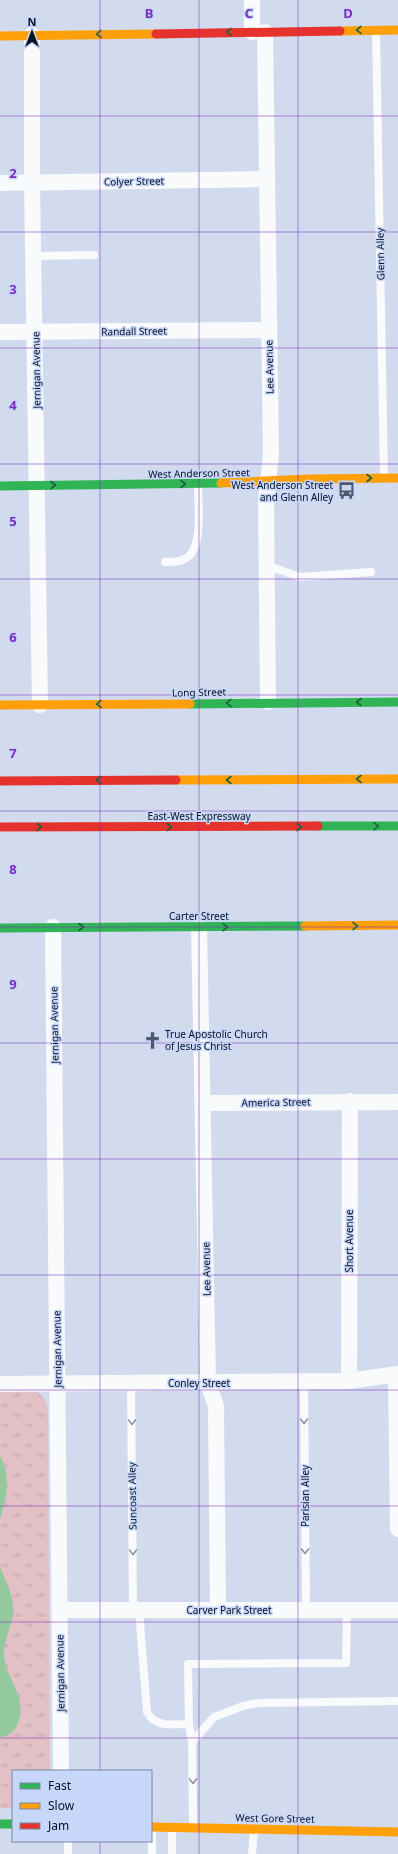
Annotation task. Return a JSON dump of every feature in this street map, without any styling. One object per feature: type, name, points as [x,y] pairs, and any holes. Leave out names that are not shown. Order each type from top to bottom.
[{"type":"main road","points":[[0,36],[398,30]]},
{"type":"main road","name":"West Anderson Street","points":[[0,486],[198,484],[308,479],[398,478]]},
{"type":"main road","name":"Long Street","points":[[0,705],[398,702]]},
{"type":"main road","points":[[0,780],[398,779]]},
{"type":"main road","name":"East-West Expressway","points":[[0,827],[398,826]]},
{"type":"main road","name":"Carter Street","points":[[0,928],[398,925]]},
{"type":"main road","points":[[0,1824],[12,1824]]},
{"type":"main road","name":"West Gore Street","points":[[152,1827],[398,1832]]},
{"type":"street","name":"Lee Avenue","points":[[252,0],[258,32],[267,179],[271,463],[266,501],[268,702]]},
{"type":"street","name":"Jernigan Avenue","points":[[32,35],[32,183],[40,705]]},
{"type":"street","name":"Colyer Street","points":[[0,183],[267,179]]},
{"type":"street","name":"Randall Street","points":[[0,332],[268,330]]},
{"type":"street","name":"Jernigan Avenue","points":[[53,927],[61,1770]]},
{"type":"street","name":"Lee Avenue","points":[[200,927],[208,1383],[216,1406],[218,1610]]},
{"type":"street","name":"America Street","points":[[203,1103],[350,1101],[398,1102]]},
{"type":"street","name":"Short Avenue","points":[[349,1381],[350,1101]]},
{"type":"street","name":"Conley Street","points":[[0,1384],[349,1381],[397,1374]]},
{"type":"street","points":[[397,1374],[398,1529]]},
{"type":"street","name":"Carver Park Street","points":[[60,1610],[398,1610]]},
{"type":"lane","name":"Glenn Alley","points":[[376,30],[384,478]]},
{"type":"lane","points":[[34,256],[94,255]]},
{"type":"lane","points":[[165,562],[185,560],[190,556],[195,548],[198,534],[198,484]]},
{"type":"lane","points":[[266,565],[300,577],[371,572]]},
{"type":"lane","name":"Parisian Alley","points":[[304,1382],[306,1610]]},
{"type":"lane","name":"Suncoast Alley","points":[[131,1383],[136,1610],[147,1712],[149,1717],[158,1723],[189,1724]]},
{"type":"lane","points":[[194,1828],[188,1664],[346,1663],[347,1610]]},
{"type":"lane","points":[[192,1742],[214,1717],[243,1706],[258,1703],[398,1701]]},
{"type":"lane","points":[[152,1827],[152,1854]]},
{"type":"lane","points":[[172,1828],[172,1854]]},
{"type":"lane","points":[[252,1854],[254,1829]]},
{"type":"lane","points":[[68,1842],[68,1854]]},
{"type":"green space","points":[[23,1389],[36,1392],[41,1395],[48,1409],[50,1770],[12,1770],[12,1808],[0,1808],[0,1390]]},
{"type":"shaded area","points":[[0,1456],[6,1471],[7,1487],[0,1519]]},
{"type":"shaded area","points":[[0,1567],[8,1586],[13,1606],[12,1620],[5,1645],[5,1662],[19,1697],[20,1706],[20,1715],[16,1728],[8,1735],[3,1737],[0,1737]]},
{"type":"traffic: fast","points":[[0,486],[221,483]]},
{"type":"traffic: fast","points":[[190,704],[398,702]]},
{"type":"traffic: fast","points":[[318,826],[398,826]]},
{"type":"traffic: fast","points":[[0,928],[305,926]]},
{"type":"traffic: fast","points":[[0,1824],[12,1824]]},
{"type":"traffic: slow","points":[[340,31],[398,30]]},
{"type":"traffic: slow","points":[[0,36],[156,34]]},
{"type":"traffic: slow","points":[[221,483],[308,479],[398,478]]},
{"type":"traffic: slow","points":[[0,705],[190,704]]},
{"type":"traffic: slow","points":[[176,780],[398,779]]},
{"type":"traffic: slow","points":[[305,926],[398,925]]},
{"type":"traffic: slow","points":[[152,1827],[398,1832]]},
{"type":"traffic: jam","points":[[156,34],[340,31]]},
{"type":"traffic: jam","points":[[0,781],[176,780]]},
{"type":"traffic: jam","points":[[0,827],[318,826]]},
{"type":"place","name":"West Anderson Street and Glenn Alley","points":[[346,491]]},
{"type":"place","name":"True Apostolic Church of Jesus Christ","points":[[152,1040]]}]
